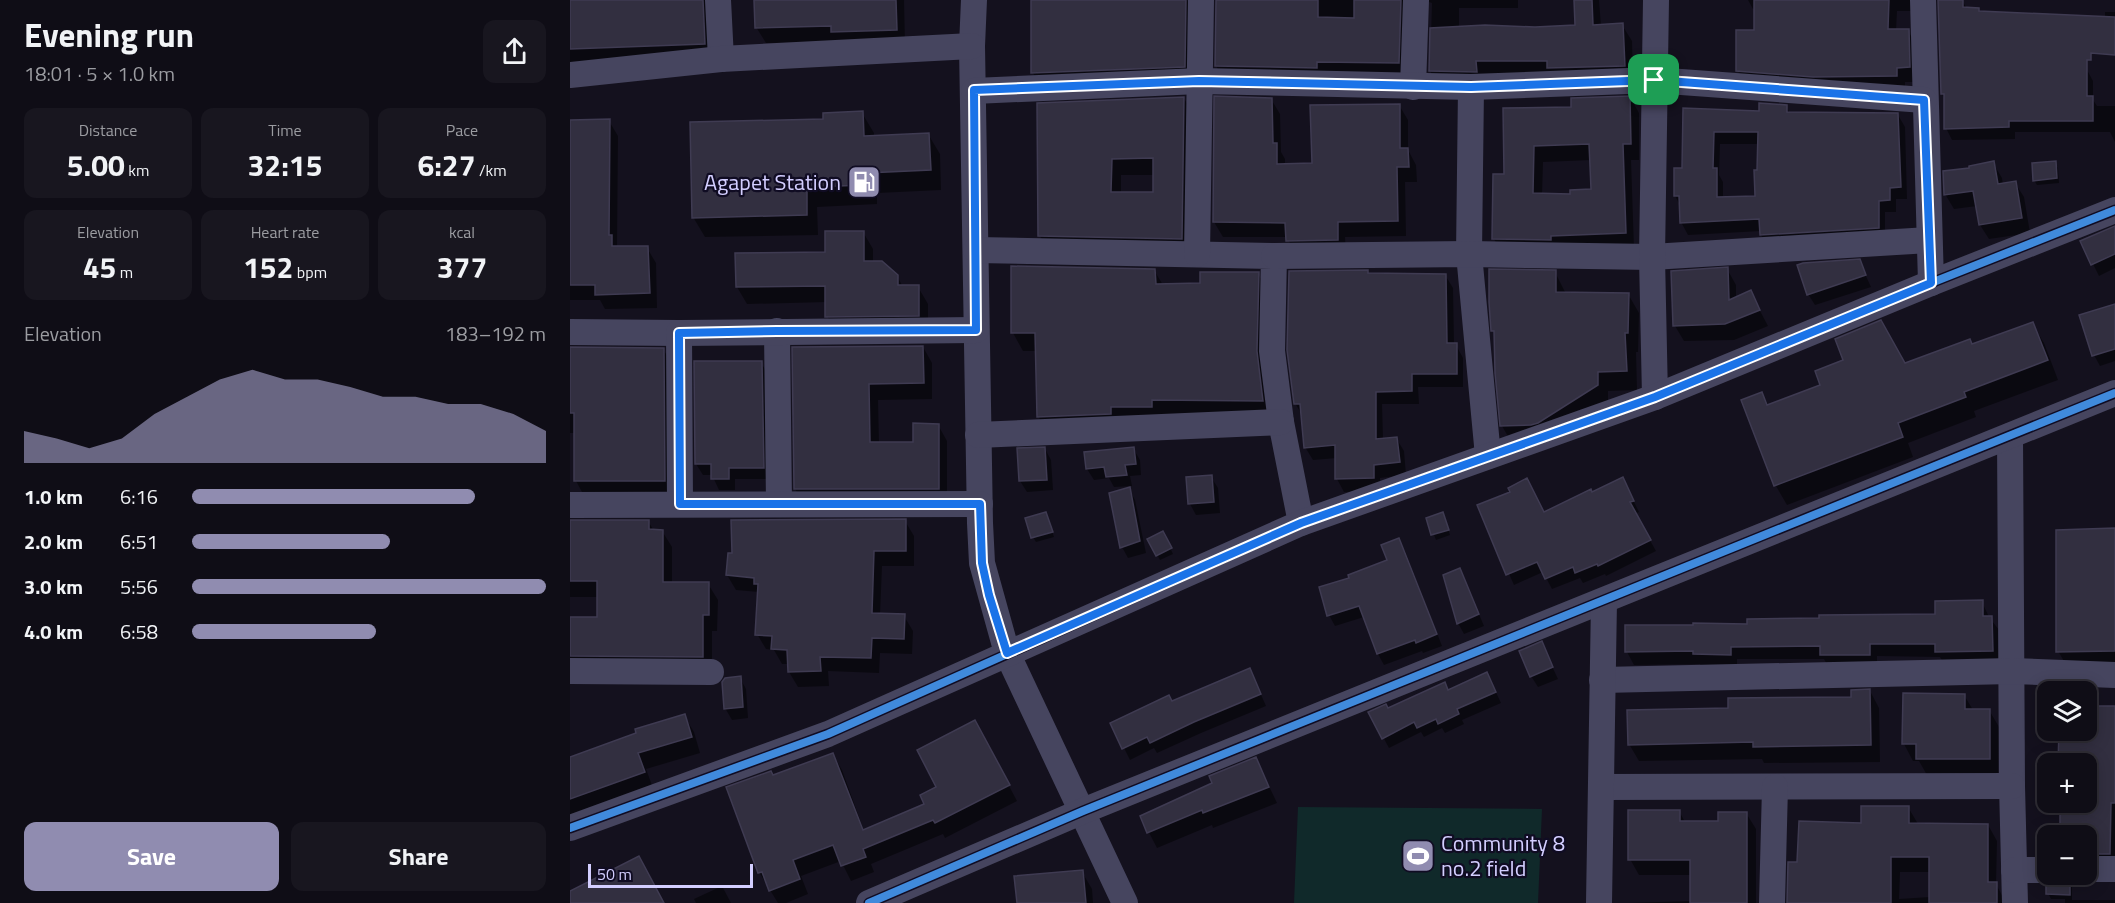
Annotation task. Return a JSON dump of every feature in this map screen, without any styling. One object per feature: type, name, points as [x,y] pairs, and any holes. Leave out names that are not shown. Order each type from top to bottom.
[{"type":"street","points":[[718,0],[721,59]]},
{"type":"street","points":[[974,0],[972,46],[976,330],[982,563],[989,595],[1007,653],[1125,903]]},
{"type":"street","points":[[1197,254],[1202,0]]},
{"type":"street","points":[[1413,87],[1416,0]]},
{"type":"street","points":[[1655,397],[1652,257],[1656,0]]},
{"type":"street","points":[[1923,0],[1924,100],[1931,283]]},
{"type":"street","points":[[570,75],[721,59],[972,46]]},
{"type":"street","points":[[974,90],[1199,81],[1471,87],[1654,80],[1924,100]]},
{"type":"street","points":[[1471,87],[1469,254],[1488,456]]},
{"type":"street","points":[[570,828],[828,734],[1301,523],[1655,397],[2115,210]]},
{"type":"street","points":[[976,250],[1274,256],[1469,254],[1652,257],[1929,240]]},
{"type":"street","points":[[1274,256],[1272,351],[1281,422],[1301,523]]},
{"type":"street","points":[[570,332],[976,330]]},
{"type":"street","points":[[777,331],[779,504]]},
{"type":"street","points":[[679,333],[680,504]]},
{"type":"street","points":[[869,903],[1083,811],[2115,393]]},
{"type":"street","points":[[978,435],[1281,422]]},
{"type":"street","points":[[2010,436],[2015,903]]},
{"type":"street","points":[[570,505],[980,504]]},
{"type":"street","points":[[1599,903],[1604,601]]},
{"type":"street","points":[[570,670],[711,672]]},
{"type":"street","points":[[1602,680],[2012,671],[2115,675]]},
{"type":"street","points":[[1602,787],[2012,786]]},
{"type":"street","points":[[1772,903],[1775,787]]},
{"type":"street","points":[[2097,869],[2115,869]]},
{"type":"street","points":[[2014,870],[2037,870]]},
{"type":"green space","name":"Community 8 no.2 field","points":[[1298,807],[1542,809],[1538,903],[1294,903]]},
{"type":"building","points":[[570,0],[703,0],[705,44],[570,49]]},
{"type":"building","points":[[754,0],[896,0],[897,30],[831,32],[831,26],[755,28]]},
{"type":"building","points":[[1031,0],[1186,0],[1185,67],[1031,73]]},
{"type":"building","points":[[1216,0],[1318,0],[1318,17],[1354,18],[1354,0],[1401,0],[1399,63],[1317,62],[1317,68],[1215,66]]},
{"type":"building","points":[[1574,0],[1592,0],[1593,25],[1623,23],[1625,66],[1547,68],[1547,61],[1476,61],[1477,72],[1429,71],[1430,28],[1485,25],[1535,27],[1575,25]]},
{"type":"building","points":[[1754,0],[1889,0],[1888,29],[1909,29],[1910,67],[1897,68],[1897,76],[1813,77],[1736,71],[1736,30],[1754,30]]},
{"type":"building","points":[[1938,0],[1963,0],[1963,7],[1979,8],[1979,11],[2115,17],[2115,55],[2091,53],[2091,60],[2087,60],[2087,96],[2093,96],[2093,121],[2009,121],[2009,127],[1944,129]]},
{"type":"building","points":[[1214,96],[1272,98],[1273,143],[1277,143],[1277,164],[1312,163],[1310,105],[1400,104],[1400,148],[1408,148],[1409,167],[1397,167],[1398,221],[1338,222],[1338,240],[1286,241],[1285,223],[1213,222]]},
{"type":"building","points":[[1630,96],[1631,144],[1623,144],[1626,233],[1551,236],[1551,240],[1492,239],[1493,174],[1504,174],[1503,108],[1571,107],[1571,98]],"holes":[[[1589,144],[1591,189],[1570,190],[1570,194],[1533,193],[1534,146]]]},
{"type":"building","points":[[1184,97],[1182,239],[1038,236],[1037,103]],"holes":[[[1153,158],[1153,192],[1111,192],[1112,159]]]},
{"type":"building","points":[[1759,103],[1787,105],[1787,112],[1898,113],[1901,187],[1890,188],[1890,200],[1879,201],[1879,228],[1760,235],[1759,219],[1680,223],[1679,196],[1674,196],[1674,168],[1682,168],[1683,108],[1759,111]],"holes":[[[1714,132],[1758,132],[1757,170],[1754,170],[1755,196],[1717,197],[1717,168],[1713,168]]]},
{"type":"building","points":[[863,111],[864,136],[929,133],[931,170],[866,173],[867,185],[807,187],[807,215],[692,218],[690,122],[823,119],[823,113]]},
{"type":"building","points":[[610,119],[609,235],[612,235],[612,246],[648,246],[650,293],[595,295],[595,285],[570,285],[570,120]]},
{"type":"building","points":[[1994,161],[1998,184],[2016,181],[2022,218],[1979,225],[1973,191],[1944,195],[1943,171],[1969,168],[1969,166]]},
{"type":"building","points":[[2056,161],[2057,178],[2033,181],[2032,163]]},
{"type":"building","points":[[2115,226],[2115,254],[2091,265],[2080,241]]},
{"type":"building","points":[[825,231],[864,231],[864,261],[882,261],[898,275],[898,285],[919,285],[919,316],[825,317],[825,286],[736,287],[735,253],[825,252]]},
{"type":"building","points":[[1860,259],[1866,275],[1807,295],[1797,265]]},
{"type":"building","points":[[1011,266],[1155,269],[1156,284],[1200,283],[1200,272],[1259,272],[1257,351],[1263,401],[1152,400],[1152,407],[1111,407],[1111,414],[1037,417],[1035,333],[1011,333]]},
{"type":"building","points":[[1728,267],[1729,300],[1751,290],[1760,310],[1725,324],[1673,326],[1671,271]]},
{"type":"building","points":[[1489,269],[1556,270],[1556,292],[1629,293],[1628,333],[1625,333],[1627,371],[1598,372],[1598,385],[1538,423],[1500,426],[1494,331],[1491,331]]},
{"type":"building","points":[[1368,270],[1368,273],[1446,274],[1447,343],[1457,343],[1457,374],[1412,374],[1412,391],[1376,392],[1376,439],[1397,437],[1400,462],[1374,465],[1374,478],[1335,479],[1335,445],[1304,448],[1300,404],[1294,404],[1287,350],[1289,271]]},
{"type":"building","points":[[2115,304],[2115,349],[2092,356],[2079,315]]},
{"type":"building","points":[[1881,320],[1905,363],[1970,339],[1972,344],[2033,322],[2048,360],[1964,392],[1966,397],[1898,423],[1903,437],[1774,486],[1741,400],[1762,392],[1767,405],[1820,385],[1815,371],[1843,360],[1835,339]]},
{"type":"building","points":[[923,346],[924,383],[869,384],[870,442],[913,442],[913,423],[939,424],[939,489],[794,489],[792,347]]},
{"type":"building","points":[[570,347],[664,348],[665,481],[574,481],[574,413],[570,413]]},
{"type":"building","points":[[694,361],[762,361],[764,468],[729,468],[729,479],[711,479],[711,464],[695,464]]},
{"type":"building","points":[[1045,447],[1047,480],[1019,481],[1017,448]]},
{"type":"building","points":[[1134,447],[1136,464],[1125,465],[1127,475],[1106,477],[1104,467],[1086,469],[1084,452]]},
{"type":"building","points":[[1212,475],[1214,502],[1188,504],[1186,477]]},
{"type":"building","points":[[1623,477],[1634,501],[1630,502],[1651,540],[1598,566],[1597,564],[1575,573],[1573,567],[1545,579],[1537,562],[1506,575],[1477,505],[1510,492],[1508,488],[1527,478],[1544,512],[1591,489],[1592,492]]},
{"type":"building","points":[[1130,487],[1140,541],[1120,548],[1109,493]]},
{"type":"building","points":[[1046,512],[1053,532],[1031,538],[1025,518]]},
{"type":"building","points":[[1443,512],[1449,530],[1431,535],[1426,518]]},
{"type":"building","points":[[906,519],[906,551],[874,551],[872,613],[905,614],[904,639],[872,638],[871,658],[820,657],[821,671],[788,672],[787,650],[771,649],[772,636],[755,635],[758,584],[754,584],[754,578],[726,575],[728,553],[732,553],[731,520]]},
{"type":"building","points":[[570,520],[649,520],[649,529],[663,530],[663,582],[709,582],[709,615],[703,615],[703,657],[570,656],[570,617],[597,617],[597,581],[570,581]]},
{"type":"building","points":[[2115,528],[2115,651],[2056,652],[2056,530]]},
{"type":"building","points":[[1163,531],[1172,548],[1156,556],[1147,539]]},
{"type":"building","points":[[1399,538],[1437,634],[1416,643],[1415,640],[1377,654],[1359,606],[1327,616],[1319,587],[1349,578],[1348,575],[1387,560],[1381,545]]},
{"type":"building","points":[[1460,568],[1479,614],[1457,624],[1443,575]]},
{"type":"building","points":[[1983,600],[1983,616],[1992,616],[1993,651],[1935,652],[1935,644],[1870,644],[1870,655],[1820,655],[1820,646],[1731,647],[1731,655],[1693,654],[1693,651],[1625,652],[1625,625],[1747,624],[1747,619],[1819,618],[1819,615],[1935,614],[1935,601]]},
{"type":"building","points":[[1542,641],[1553,667],[1530,677],[1519,651]]},
{"type":"building","points":[[1250,668],[1261,694],[1150,743],[1147,737],[1122,749],[1110,723],[1169,695],[1172,701]]},
{"type":"building","points":[[1487,672],[1496,692],[1457,709],[1459,714],[1438,724],[1436,719],[1417,728],[1414,722],[1382,739],[1368,712],[1386,704],[1388,708],[1445,682],[1448,690]]},
{"type":"building","points":[[741,676],[743,707],[724,709],[722,682],[725,678]]},
{"type":"building","points":[[1870,689],[1871,745],[1753,747],[1753,742],[1628,745],[1627,710],[1728,708],[1728,698],[1851,697],[1851,690]]},
{"type":"building","points":[[1903,693],[1965,694],[1965,709],[1990,709],[1990,759],[1916,759],[1916,744],[1902,744]]},
{"type":"building","points":[[2097,706],[2115,706],[2115,803],[2111,803],[2110,854],[2097,854],[2097,825],[2060,825],[2060,813],[2097,813],[2097,753],[2058,753],[2059,741],[2097,741]]},
{"type":"building","points":[[685,714],[692,737],[638,753],[645,772],[570,799],[570,757],[636,733],[635,729]]},
{"type":"building","points":[[975,720],[1010,785],[935,823],[933,820],[863,849],[866,857],[841,866],[833,845],[793,860],[800,879],[769,891],[762,872],[758,873],[726,787],[771,771],[773,775],[833,753],[863,830],[924,804],[920,795],[936,787],[917,750]]},
{"type":"building","points":[[1256,757],[1269,787],[1203,813],[1202,810],[1147,833],[1140,816],[1212,783],[1209,776]]},
{"type":"building","points":[[1861,806],[1909,806],[1909,823],[1988,824],[1988,882],[1997,882],[1997,903],[1929,903],[1929,857],[1891,857],[1891,903],[1787,903],[1788,862],[1797,862],[1799,821],[1861,823]]},
{"type":"building","points":[[1628,810],[1680,810],[1680,821],[1718,821],[1718,812],[1747,812],[1747,903],[1690,903],[1690,860],[1628,860]]},
{"type":"building","points":[[639,856],[664,903],[570,903],[570,891]]},
{"type":"building","points":[[1083,870],[1086,903],[1017,903],[1014,876]]},
{"type":"building","points":[[2046,885],[2070,885],[2070,895],[2046,894]]},
{"type":"cycle path","points":[[570,828],[828,734],[1301,523],[1655,397],[2115,210]]},
{"type":"cycle path","points":[[869,903],[1083,811],[2115,393]]},
{"type":"place","name":"Agapet Station","points":[[864,182]]},
{"type":"place","name":"Community 8 no.2 field","points":[[1418,856]]},
{"type":"route","points":[[1654,80],[1924,100],[1931,283],[1655,397],[1301,523],[1007,653],[989,595],[982,563],[980,504],[680,504],[679,333],[976,330],[974,90],[1199,81],[1471,87],[1654,80]]}]
